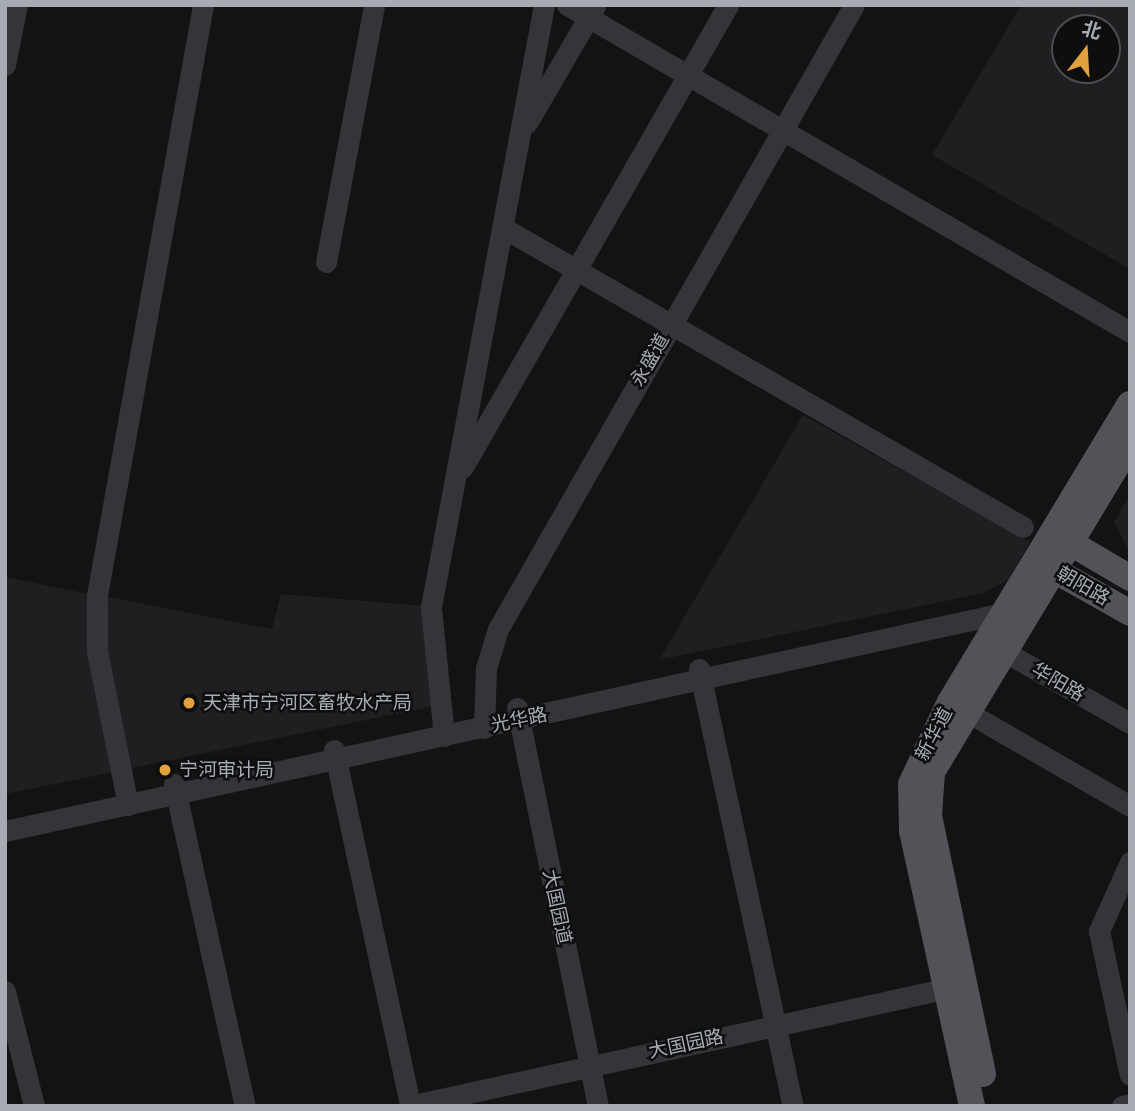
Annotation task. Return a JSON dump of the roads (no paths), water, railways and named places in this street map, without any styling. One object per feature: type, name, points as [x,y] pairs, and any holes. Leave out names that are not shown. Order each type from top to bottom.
[{"type":"main road","name":"新华道","points":[[989,1106],[909,806],[919,757],[958,707],[996,646],[1016,606],[1045,565],[1130,404]]},
{"type":"main road","name":"新华道","points":[[1061,538],[1126,458]]},
{"type":"main road","name":"朝阳路","points":[[1061,538],[1130,578]]},
{"type":"main road","name":"朝阳路","points":[[1045,565],[1130,613]]},
{"type":"main road","name":"新华道","points":[[955,986],[972,1106]]},
{"type":"street","points":[[5,65],[17,5]]},
{"type":"street","points":[[126,800],[97,651],[97,595],[203,5]]},
{"type":"street","points":[[326,262],[374,5]]},
{"type":"street","points":[[443,731],[431,607],[544,5]]},
{"type":"street","points":[[567,5],[592,11],[688,76],[1130,332]]},
{"type":"street","points":[[455,481],[728,5]]},
{"type":"street","name":"永盛道","points":[[484,721],[486,667],[498,629],[854,5]]},
{"type":"street","points":[[519,137],[592,11]]},
{"type":"street","points":[[502,227],[1023,527]]},
{"type":"street","name":"光华路","points":[[5,831],[175,788],[1016,606]]},
{"type":"street","name":"华阳路","points":[[996,646],[1130,723]]},
{"type":"street","points":[[699,675],[793,1106]]},
{"type":"street","points":[[958,707],[1130,806]]},
{"type":"street","name":"大国园道","points":[[518,714],[598,1106]]},
{"type":"street","points":[[334,755],[410,1106]]},
{"type":"street","points":[[175,788],[245,1106]]},
{"type":"street","name":"光华路","points":[[5,818],[126,800]]},
{"type":"street","points":[[1129,1071],[1099,931],[1130,862]]},
{"type":"street","name":"大国园路","points":[[410,1106],[589,1064],[955,986]]},
{"type":"street","points":[[5,990],[34,1106]]},
{"type":"street","points":[[5,1037],[23,1106]]},
{"type":"street","points":[[1122,1106],[1130,1104]]},
{"type":"place","name":"天津市宁河区畜牧水产局","points":[[189,703]]},
{"type":"place","name":"宁河审计局","points":[[165,770]]}]
